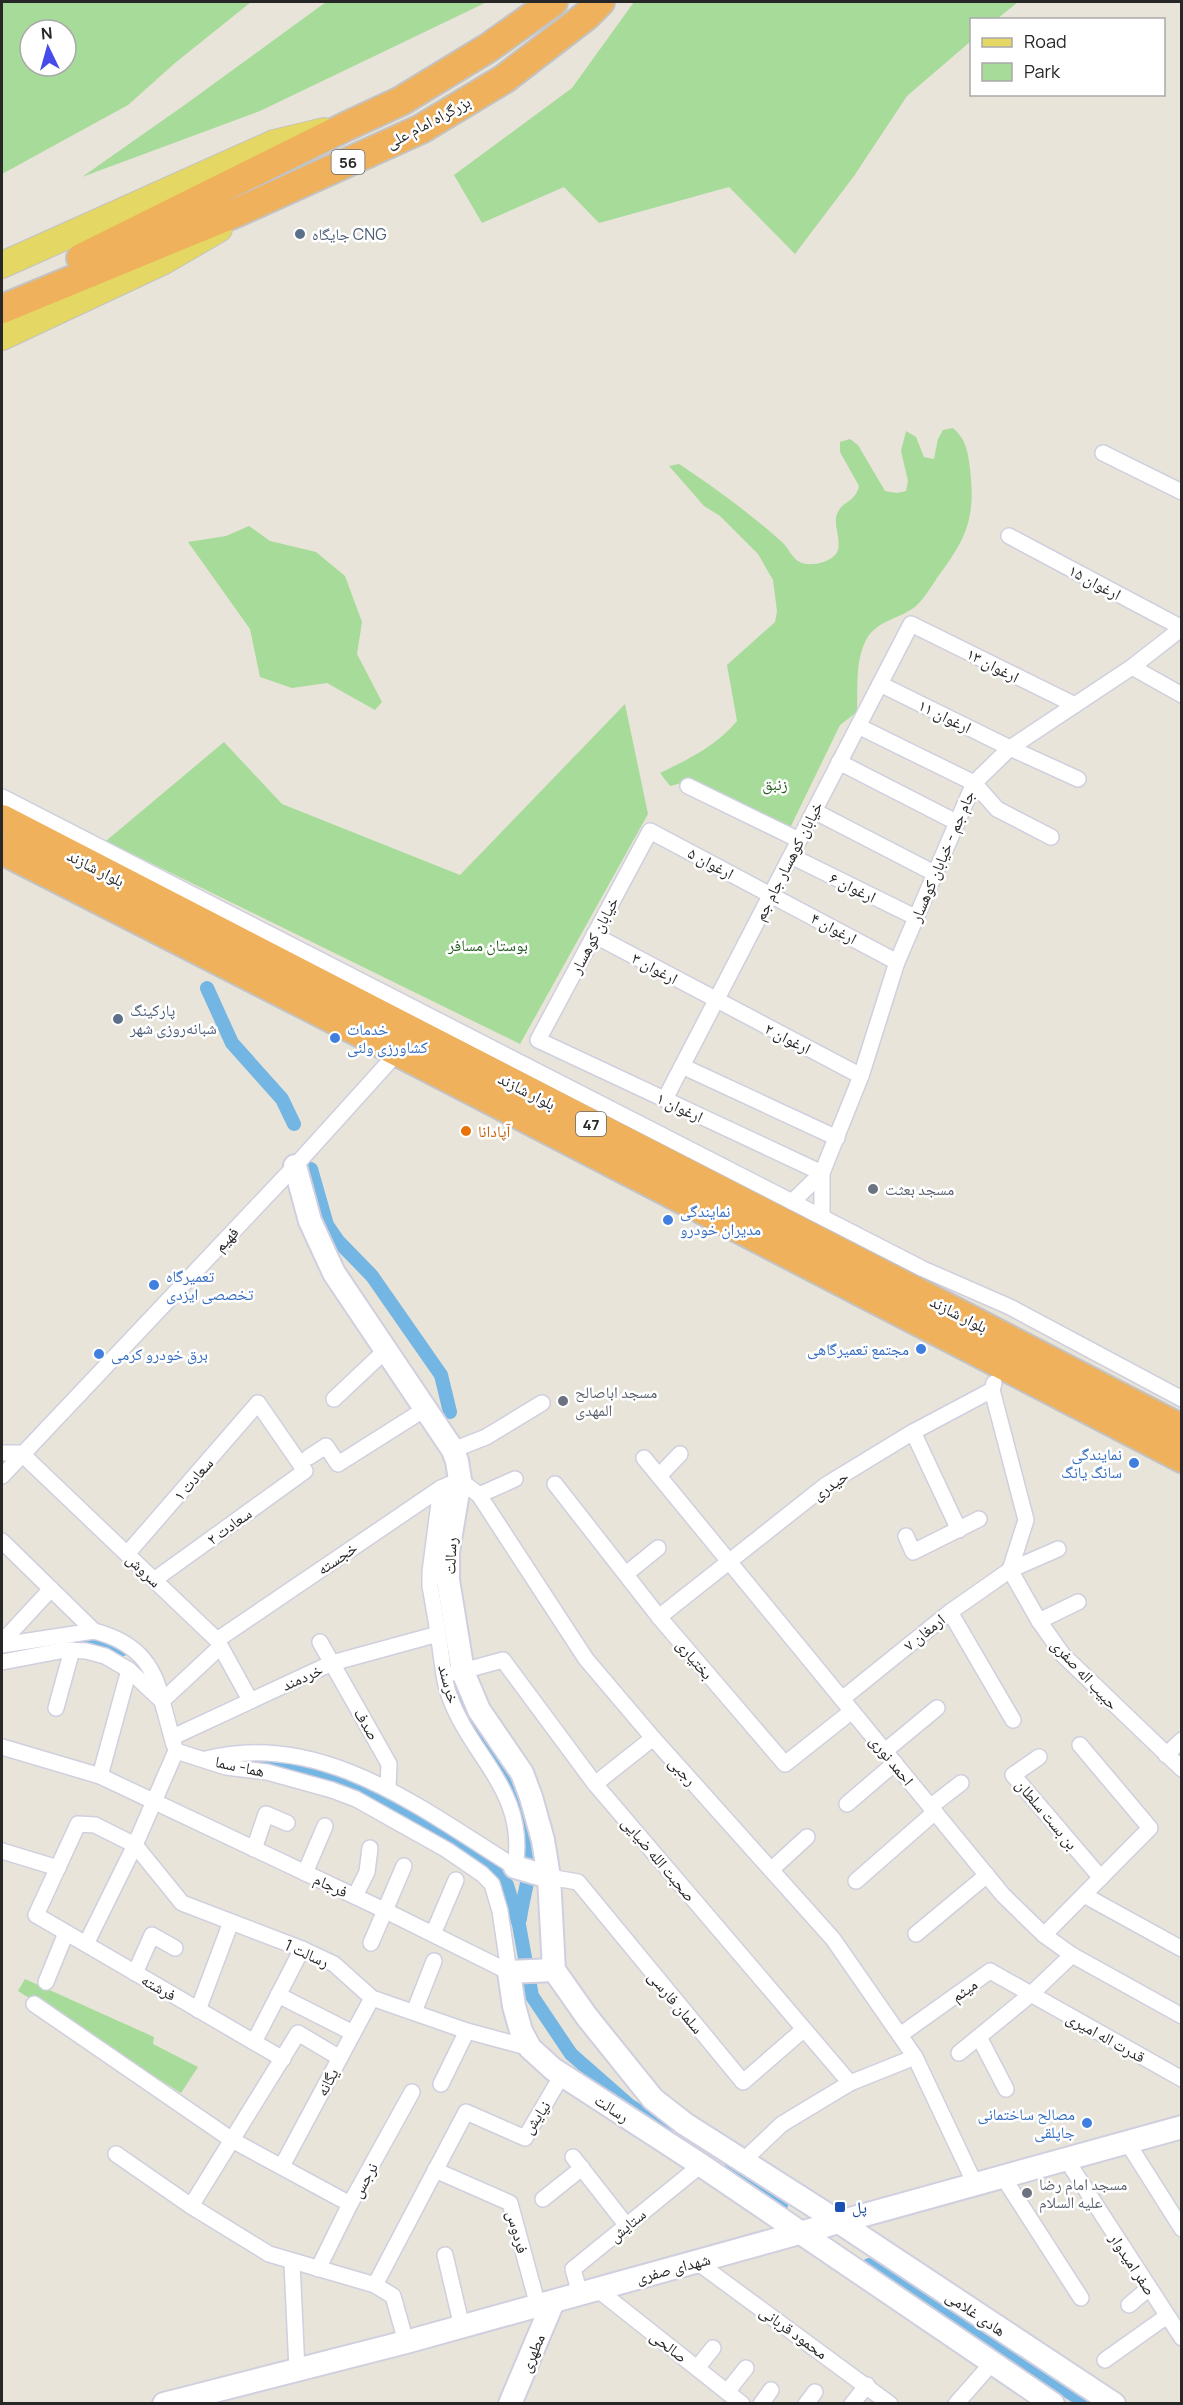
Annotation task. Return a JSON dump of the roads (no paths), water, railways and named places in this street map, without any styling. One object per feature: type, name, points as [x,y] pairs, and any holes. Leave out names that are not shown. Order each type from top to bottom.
[{"type":"highway","name":"بزرگراه امام علی","points":[[69,273],[345,127],[410,96],[488,48],[553,2]]},
{"type":"highway","name":"بزرگراه امام علی","points":[[69,273],[240,211],[421,129],[504,79],[586,16],[600,2]]},
{"type":"highway","name":"56","points":[[2,292],[69,273]]},
{"type":"highway","name":"56","points":[[2,309],[69,273]]},
{"type":"highway","name":"بلوار شازند","points":[[2,819],[43,829],[646,1140],[1030,1351],[1182,1429]]},
{"type":"highway","name":"بلوار شازند","points":[[2,850],[399,1052],[1182,1458]]},
{"type":"main road","points":[[2,265],[274,143],[345,127]]},
{"type":"main road","points":[[2,337],[164,261],[214,233],[240,211]]},
{"type":"street","points":[[1103,453],[1182,492]]},
{"type":"street","name":"ارغوان ۱۵","points":[[1009,537],[1182,628]]},
{"type":"street","name":"خیابان کوهسار جام جم","points":[[665,1099],[912,624]]},
{"type":"street","name":"ارغوان ۱۳","points":[[912,624],[1075,705]]},
{"type":"street","name":"جام جم - خیابان کوهسار","points":[[822,1173],[861,1076],[897,962],[974,783],[1010,748],[1132,667],[1182,628]]},
{"type":"street","points":[[1132,667],[1182,695]]},
{"type":"street","name":"ارغوان ۱۱","points":[[880,684],[1078,779]]},
{"type":"street","points":[[858,726],[974,783],[997,809],[1051,837]]},
{"type":"street","points":[[840,762],[956,822]]},
{"type":"street","points":[[688,786],[799,840]]},
{"type":"street","points":[[2,796],[43,829]]},
{"type":"street","points":[[814,811],[934,873]]},
{"type":"street","name":"ارغوان ۵","points":[[650,831],[771,895]]},
{"type":"street","name":"خیابان کوهسار","points":[[538,1040],[650,831]]},
{"type":"street","name":"ارغوان ۶","points":[[791,856],[915,917]]},
{"type":"street","name":"ارغوان ۴","points":[[771,895],[897,962]]},
{"type":"street","name":"ارغوان ۳","points":[[594,935],[716,1001]]},
{"type":"street","name":"ارغوان ۲","points":[[716,1001],[861,1076]]},
{"type":"street","name":"ارغوان ۱","points":[[538,1040],[822,1173]]},
{"type":"street","name":"فهیم","points":[[2,1476],[21,1453],[295,1166],[399,1052]]},
{"type":"street","points":[[682,1066],[837,1138]]},
{"type":"street","points":[[646,1140],[792,1202],[923,1269],[1010,1307],[1182,1399]]},
{"type":"street","name":"رسالت","points":[[295,1166],[310,1221],[334,1273],[453,1450],[458,1461],[450,1484],[448,1552],[454,1674],[512,1758],[525,1781],[543,1840],[549,1877],[554,1970],[593,2026],[653,2099],[685,2124],[839,2222]]},
{"type":"street","points":[[792,1202],[822,1173]]},
{"type":"street","points":[[822,1173],[822,1217]]},
{"type":"street","points":[[923,1269],[1030,1351]]},
{"type":"street","points":[[334,1399],[386,1350]]},
{"type":"street","points":[[999,1363],[992,1390],[1026,1520],[1010,1569]]},
{"type":"street","name":"حیدری","points":[[659,1617],[826,1485],[913,1432],[992,1390]]},
{"type":"street","name":"سعادت ۱","points":[[127,1554],[258,1403],[307,1464]]},
{"type":"street","points":[[453,1450],[486,1437],[542,1403]]},
{"type":"street","points":[[307,1464],[326,1446],[338,1464],[425,1409]]},
{"type":"street","points":[[913,1432],[959,1530]]},
{"type":"street","points":[[2,1453],[21,1453]]},
{"type":"street","name":"سروش","points":[[21,1453],[218,1644],[250,1700]]},
{"type":"street","points":[[659,1476],[680,1454]]},
{"type":"street","name":"احمد نوری","points":[[644,1458],[1003,1895],[1044,1935],[1072,1955],[1182,2016]]},
{"type":"street","name":"سعادت ۲","points":[[154,1580],[307,1464]]},
{"type":"street","points":[[479,1495],[515,1479]]},
{"type":"street","name":"رجبی","points":[[450,1484],[479,1495],[586,1659],[833,1939],[915,2057],[975,2184]]},
{"type":"street","name":"خرسند","points":[[450,1484],[429,1572],[438,1634],[454,1674],[448,1694],[460,1720],[504,1790],[516,1827],[517,1851],[514,1867]]},
{"type":"street","name":"خجسته","points":[[162,1701],[218,1644],[450,1484]]},
{"type":"street","name":"بختیاری","points":[[555,1484],[659,1617],[785,1764],[847,1705]]},
{"type":"street","points":[[906,1536],[913,1552],[979,1519]]},
{"type":"street","points":[[2,1541],[94,1631],[126,1642],[144,1659],[158,1681],[174,1744],[190,1757],[206,1759]]},
{"type":"street","points":[[626,1574],[658,1548]]},
{"type":"street","name":"ارمغان ۷","points":[[847,1705],[950,1612],[1010,1569],[1058,1549]]},
{"type":"street","name":"حبیب اله صفری","points":[[1010,1569],[1039,1621],[1063,1655],[1182,1769]]},
{"type":"street","points":[[2,1643],[51,1589]]},
{"type":"street","points":[[1039,1621],[1078,1602]]},
{"type":"street","points":[[950,1612],[1013,1720]]},
{"type":"street","points":[[2,1643],[94,1631]]},
{"type":"street","name":"خردمند","points":[[174,1744],[250,1700],[332,1664],[438,1634]]},
{"type":"street","name":"صدف","points":[[320,1642],[389,1764],[388,1788]]},
{"type":"street","points":[[56,1708],[72,1650]]},
{"type":"street","points":[[2,1662],[45,1653],[86,1651],[105,1656],[129,1670],[162,1701]]},
{"type":"street","name":"صحبت الله ضیایی","points":[[454,1674],[503,1660],[596,1784],[849,2083]]},
{"type":"street","points":[[2,1747],[100,1776],[129,1670]]},
{"type":"street","points":[[847,1804],[937,1708]]},
{"type":"street","points":[[596,1784],[654,1738]]},
{"type":"street","points":[[1166,1755],[1182,1740]]},
{"type":"street","points":[[86,1944],[135,1845],[174,1744]]},
{"type":"street","points":[[1044,1935],[1150,1828],[1080,1745]]},
{"type":"street","name":"هما- سما","points":[[206,1759],[228,1753],[245,1752],[282,1755],[329,1764],[388,1788],[514,1867]]},
{"type":"street","name":"بن بست سلطان","points":[[1039,1757],[1013,1775],[1101,1878]]},
{"type":"street","name":"هما- سما","points":[[206,1759],[226,1767],[267,1772],[303,1781],[356,1799],[447,1850],[482,1874],[492,1884],[498,1899],[508,1972]]},
{"type":"street","name":"فرجام","points":[[100,1776],[355,1896],[508,1972]]},
{"type":"street","points":[[856,1881],[961,1783]]},
{"type":"street","points":[[254,1849],[266,1814],[287,1823]]},
{"type":"street","points":[[2,1851],[58,1868],[78,1824],[94,1825],[135,1845]]},
{"type":"street","points":[[305,1873],[325,1826]]},
{"type":"street","points":[[772,1869],[807,1838]]},
{"type":"street","name":"رسالت 1","points":[[135,1845],[182,1903],[302,1949],[334,1964],[372,1998],[467,2031],[530,2048]]},
{"type":"street","points":[[355,1896],[367,1872],[370,1848]]},
{"type":"street","points":[[371,1943],[404,1866]]},
{"type":"street","points":[[514,1867],[549,1877]]},
{"type":"street","name":"فرشته","points":[[58,1868],[36,1915],[283,2058]]},
{"type":"street","points":[[916,1934],[987,1875]]},
{"type":"street","name":"سلمان فارسی","points":[[549,1877],[578,1882],[743,2082],[803,2030]]},
{"type":"street","points":[[433,1934],[456,1880]]},
{"type":"street","points":[[1084,1895],[1182,1949]]},
{"type":"street","points":[[198,2010],[231,1922]]},
{"type":"street","points":[[46,1982],[66,1933]]},
{"type":"street","points":[[135,1973],[152,1935],[175,1948]]},
{"type":"street","points":[[254,2042],[302,1949]]},
{"type":"street","points":[[959,2053],[1030,1995],[1072,1955]]},
{"type":"street","points":[[414,2012],[434,1961]]},
{"type":"street","points":[[508,1972],[554,1970]]},
{"type":"street","name":"میثم","points":[[900,2035],[990,1971],[1030,1995]]},
{"type":"street","name":"رسالت","points":[[508,1972],[516,2014],[521,2031],[530,2048],[562,2075],[702,2165],[801,2233]]},
{"type":"street","points":[[278,1995],[353,2033]]},
{"type":"street","name":"قدرت اله امیری","points":[[1030,1995],[1182,2079]]},
{"type":"street","name":"یگانه","points":[[282,2166],[372,1998]]},
{"type":"street","points":[[34,2004],[232,2140],[350,2204]]},
{"type":"street","points":[[441,2084],[467,2031]]},
{"type":"street","points":[[191,2206],[298,2033],[340,2058]]},
{"type":"street","points":[[979,2037],[1006,2089]]},
{"type":"street","points":[[744,2160],[782,2124],[849,2083],[915,2057]]},
{"type":"street","name":"نیایش","points":[[435,2170],[466,2112],[525,2138],[562,2075]]},
{"type":"street","name":"نرجس","points":[[318,2269],[350,2204],[412,2092]]},
{"type":"street","name":"شهدای صفری","points":[[164,2403],[462,2327],[1182,2127]]},
{"type":"street","points":[[1127,2142],[1182,2229]]},
{"type":"street","points":[[116,2154],[191,2206],[269,2254],[292,2263],[375,2285],[393,2295],[406,2342]]},
{"type":"street","name":"صفر امیدوار","points":[[1066,2159],[1182,2338]]},
{"type":"street","points":[[543,2199],[577,2162],[627,2226]]},
{"type":"street","name":"ستایش","points":[[588,2292],[573,2269],[702,2165]]},
{"type":"street","points":[[375,2285],[435,2170]]},
{"type":"street","name":"فردوس","points":[[435,2170],[510,2203],[545,2304]]},
{"type":"street","points":[[1003,2177],[1081,2298]]},
{"type":"street","name":"هادی غلامی","points":[[839,2222],[1114,2403]]},
{"type":"street","name":"هادی غلامی","points":[[801,2233],[1053,2403]]},
{"type":"street","points":[[445,2255],[462,2327]]},
{"type":"street","name":"محمود قربانی","points":[[697,2262],[890,2403]]},
{"type":"street","points":[[292,2263],[297,2370]]},
{"type":"street","points":[[1129,2305],[1149,2288]]},
{"type":"street","name":"صالحی","points":[[588,2292],[697,2368],[742,2403]]},
{"type":"street","name":"مطهری","points":[[510,2403],[545,2304]]},
{"type":"street","points":[[1105,2360],[1167,2316]]},
{"type":"street","points":[[956,2403],[992,2363],[1008,2335]]},
{"type":"street","points":[[697,2368],[713,2348]]},
{"type":"street","points":[[727,2392],[746,2368]]},
{"type":"street","points":[[852,2403],[867,2385]]},
{"type":"street","points":[[761,2403],[771,2390]]},
{"type":"waterway","points":[[207,988],[232,1043],[282,1099],[294,1124]]},
{"type":"waterway","points":[[311,1169],[327,1225],[338,1241],[372,1276],[441,1375],[450,1412]]},
{"type":"waterway","points":[[69,1641],[96,1641],[123,1649]]},
{"type":"waterway","points":[[2,1652],[44,1645]]},
{"type":"waterway","points":[[450,1665],[456,1688],[466,1710],[503,1772],[524,1815],[530,1838],[531,1857],[520,1919]]},
{"type":"waterway","points":[[229,1759],[266,1763],[346,1784],[456,1844],[494,1871],[507,1885],[519,1925],[532,1996],[571,2054],[629,2105],[666,2129]]},
{"type":"waterway","points":[[729,2171],[781,2205]]},
{"type":"waterway","points":[[869,2265],[1088,2404]]},
{"type":"place","name":"جایگاه CNG","points":[[300,234]]},
{"type":"place","name":"پارکینگ شبانه‌روزی شهر","points":[[118,1019]]},
{"type":"place","name":"خدمات کشاورزی ولئی","points":[[335,1038]]},
{"type":"place","name":"آپادانا","points":[[466,1131]]},
{"type":"place","name":"مسجد بعثت","points":[[873,1189]]},
{"type":"place","name":"نمایندگی مدیران خودرو","points":[[668,1220]]},
{"type":"place","name":"تعمیرگاه تخصصی ایزدی","points":[[154,1285]]},
{"type":"place","name":"مجتمع تعمیرگاهی","points":[[921,1349]]},
{"type":"place","name":"برق خودرو کرمی","points":[[99,1354]]},
{"type":"place","name":"مسجد اباصالح المهدی","points":[[563,1401]]},
{"type":"place","name":"نمایندگی سانگ یانگ","points":[[1134,1463]]},
{"type":"place","name":"مصالح ساختمانی جاپلقی","points":[[1087,2123]]},
{"type":"place","name":"مسجد امام رضا علیه السلام","points":[[1027,2193]]},
{"type":"place","name":"پل","points":[[840,2207]]},
{"type":"park label","name":"زنبق","points":[[775,784]]},
{"type":"park label","name":"بوستان مسافر","points":[[488,945]]}]
